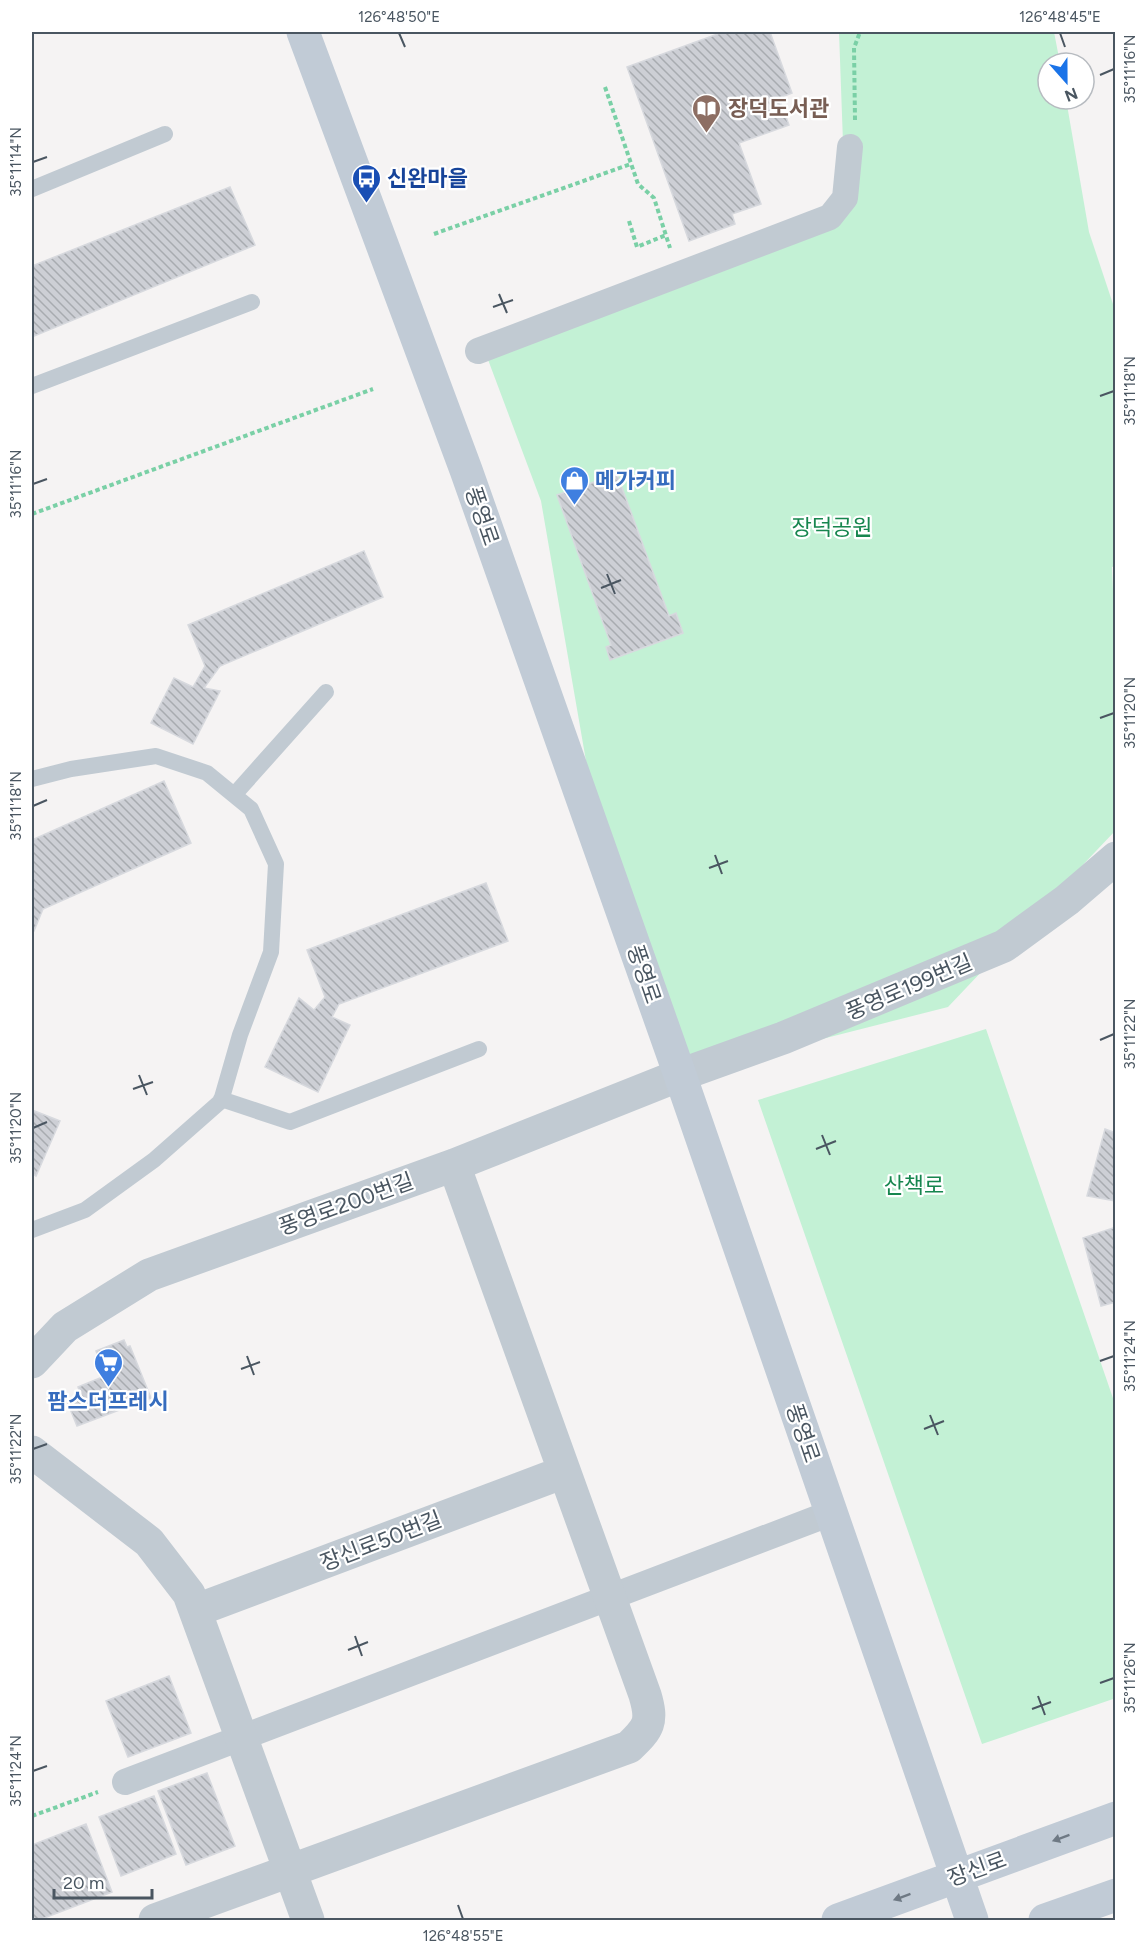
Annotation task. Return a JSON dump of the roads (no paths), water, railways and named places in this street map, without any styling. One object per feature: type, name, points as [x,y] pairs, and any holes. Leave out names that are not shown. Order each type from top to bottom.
[{"type":"main road","name":"풍영로","points":[[303,32],[433,379],[680,1075],[972,1920]]},
{"type":"main road","name":"장신로","points":[[838,1920],[1116,1818]]},
{"type":"main road","points":[[1045,1920],[1116,1895]]},
{"type":"street","points":[[478,351],[830,217],[845,198],[849,147]]},
{"type":"street","name":"풍영로199번길","points":[[680,1075],[783,1038],[1004,946],[1067,900],[1116,858]]},
{"type":"street","name":"풍영로200번길","points":[[32,1362],[65,1327],[149,1275],[454,1165],[680,1075]]},
{"type":"street","points":[[155,1920],[629,1747],[645,1731],[651,1715],[534,1383],[454,1165]]},
{"type":"street","points":[[32,1452],[149,1542],[171,1568],[197,1610],[308,1920]]},
{"type":"street","name":"장신로50번길","points":[[197,1610],[564,1472]]},
{"type":"street","points":[[125,1782],[831,1513]]},
{"type":"lane","points":[[32,189],[165,134]]},
{"type":"lane","points":[[32,386],[252,302]]},
{"type":"lane","points":[[234,795],[326,692]]},
{"type":"lane","points":[[32,779],[71,769],[156,756],[207,774],[251,809],[276,864],[271,952],[240,1035],[222,1099],[154,1160],[85,1210],[32,1230]]},
{"type":"lane","points":[[222,1099],[290,1122],[479,1049]]},
{"type":"place","name":"장덕도서관","points":[[707,134]]},
{"type":"place","name":"신완마을","points":[[366,204]]},
{"type":"place","name":"메가커피","points":[[574,506]]},
{"type":"place","name":"팜스더프레시","points":[[108,1388]]},
{"type":"park label","name":"장덕공원","points":[[832,527]]},
{"type":"park label","name":"산책로","points":[[914,1185]]}]
